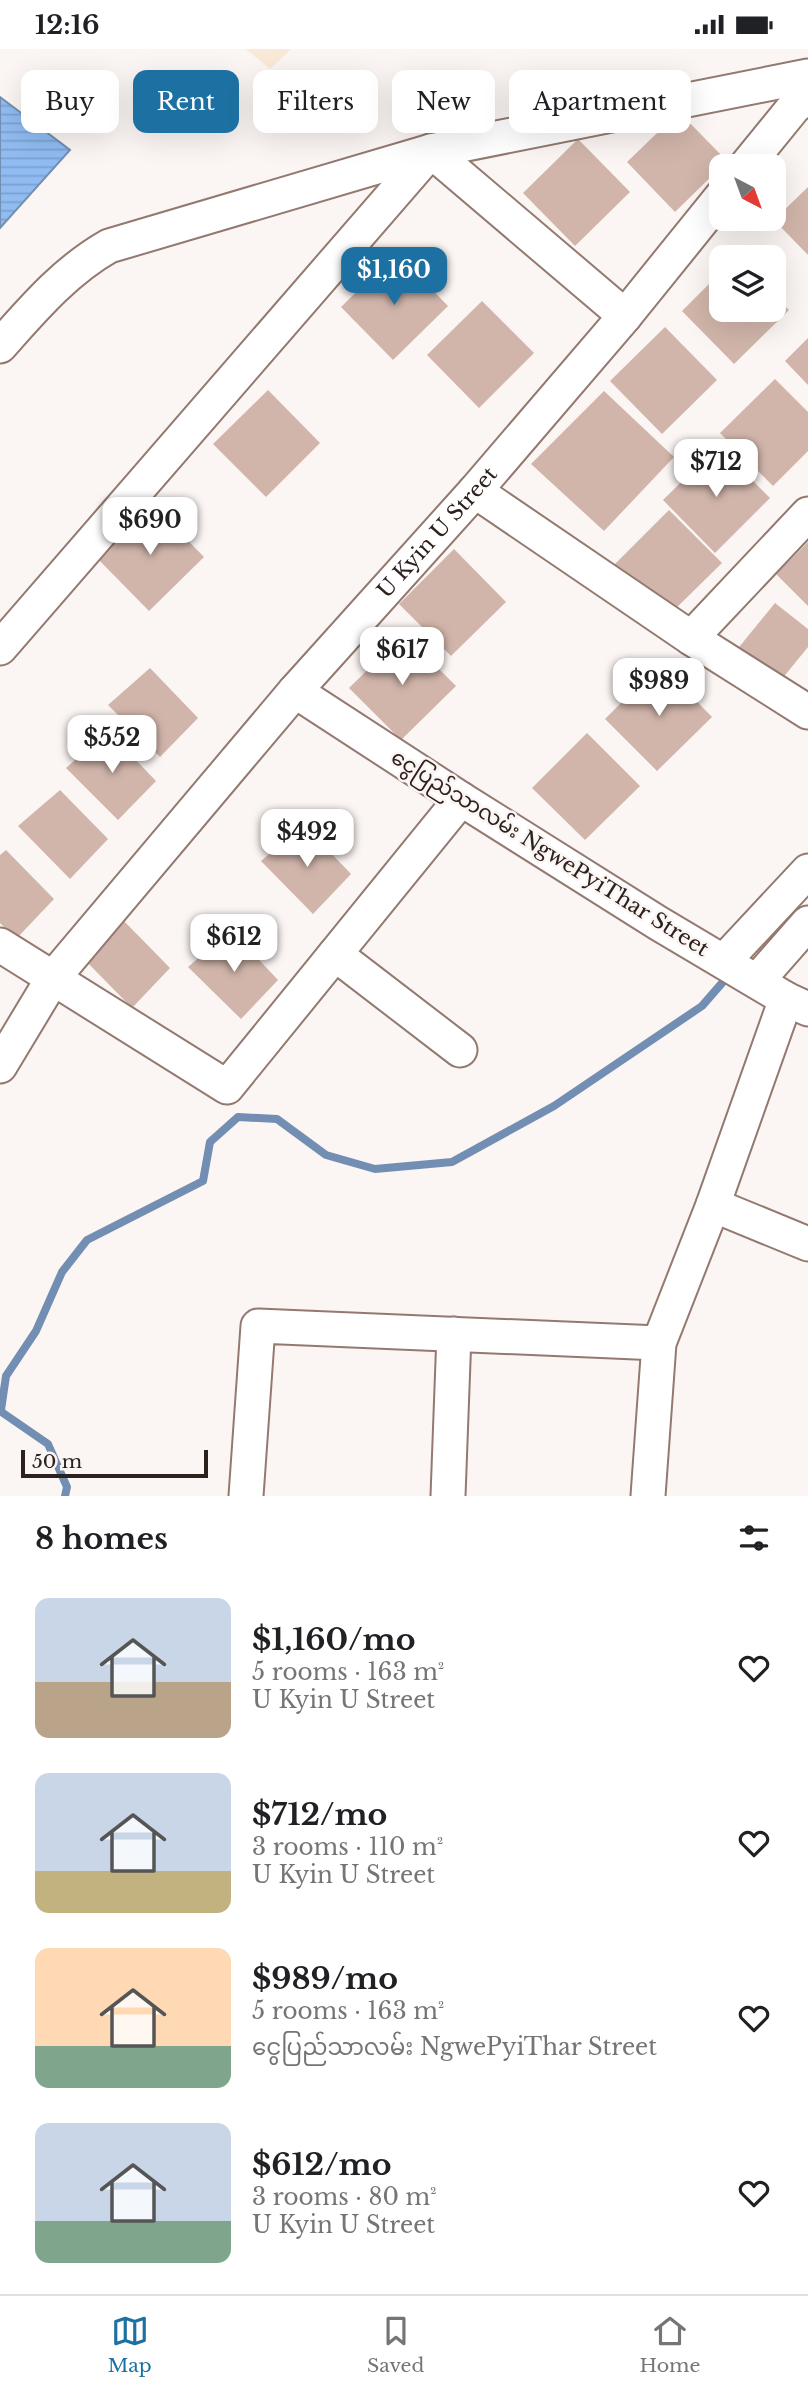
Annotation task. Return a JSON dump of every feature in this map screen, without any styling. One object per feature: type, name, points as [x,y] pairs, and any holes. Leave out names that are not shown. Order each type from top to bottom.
[{"type":"street","points":[[0,346],[36,305],[82,261],[109,246],[431,151],[808,76]]},
{"type":"street","points":[[756,154],[794,107],[808,96]]},
{"type":"street","points":[[431,151],[625,316]]},
{"type":"street","points":[[0,648],[431,151]]},
{"type":"street","name":"U Kyin U Street","points":[[0,1066],[53,978],[295,691],[475,491],[625,316],[709,212]]},
{"type":"street","points":[[475,491],[691,638],[808,712]]},
{"type":"street","points":[[691,638],[808,515]]},
{"type":"street","name":"ငွေပြည်သာလမ်း NgwePyiThar Street","points":[[295,691],[461,799],[797,1004]]},
{"type":"street","points":[[0,945],[226,1087],[461,799]]},
{"type":"street","points":[[724,961],[808,871]]},
{"type":"street","points":[[757,981],[808,923]]},
{"type":"street","points":[[335,954],[460,1050]]},
{"type":"street","points":[[648,1496],[659,1343],[797,1004]]},
{"type":"street","points":[[713,1205],[808,1244]]},
{"type":"street","points":[[246,1496],[258,1326],[659,1343]]},
{"type":"street","points":[[448,1496],[454,1334]]},
{"type":"shaded area","points":[[246,49],[291,49],[270,69]]},
{"type":"water","points":[[0,97],[21,113],[21,133],[48,133],[70,150],[0,228]]},
{"type":"building","points":[[691,124],[720,154],[709,154],[709,179],[675,212],[627,162],[657,133],[691,133]]},
{"type":"building","points":[[578,139],[630,192],[575,246],[523,193]]},
{"type":"building","points":[[808,187],[808,255],[785,231],[786,208]]},
{"type":"building","points":[[396,253],[448,306],[393,360],[341,307]]},
{"type":"building","points":[[709,284],[709,322],[777,322],[734,364],[682,311]]},
{"type":"building","points":[[482,301],[534,353],[479,408],[427,355]]},
{"type":"building","points":[[665,327],[717,380],[662,434],[610,381]]},
{"type":"building","points":[[808,338],[808,385],[785,361]]},
{"type":"building","points":[[775,379],[808,412],[808,451],[773,486],[720,433]]},
{"type":"building","points":[[268,390],[320,443],[266,497],[213,444]]},
{"type":"building","points":[[604,391],[674,457],[604,531],[531,464]]},
{"type":"building","points":[[718,446],[770,498],[715,553],[663,500]]},
{"type":"building","points":[[152,504],[204,557],[149,611],[97,558]]},
{"type":"building","points":[[669,510],[722,563],[667,617],[614,565]]},
{"type":"building","points":[[808,542],[808,606],[776,574]]},
{"type":"building","points":[[454,549],[506,602],[451,656],[399,604]]},
{"type":"building","points":[[775,603],[808,629],[808,647],[777,685],[735,652]]},
{"type":"building","points":[[404,634],[456,686],[401,740],[349,688]]},
{"type":"building","points":[[660,664],[712,717],[657,771],[605,719]]},
{"type":"building","points":[[150,668],[198,718],[160,757],[108,705]]},
{"type":"building","points":[[108,731],[156,781],[118,820],[66,768]]},
{"type":"building","points":[[587,733],[640,786],[585,840],[532,788]]},
{"type":"building","points":[[60,790],[108,839],[70,879],[18,826]]},
{"type":"building","points":[[304,825],[351,874],[313,914],[261,861]]},
{"type":"building","points":[[6,850],[54,899],[16,939],[0,923],[0,855]]},
{"type":"building","points":[[122,919],[170,968],[132,1008],[80,955]]},
{"type":"building","points":[[231,930],[278,980],[241,1019],[188,967]]},
{"type":"waterway","points":[[1,1410],[6,1376],[36,1331],[62,1272],[87,1240],[203,1181],[210,1142],[238,1117],[277,1119],[326,1155],[375,1169],[452,1162],[554,1106],[702,1006],[729,975]]},
{"type":"waterway","points":[[0,1411],[48,1444],[67,1487],[65,1496]]}]
